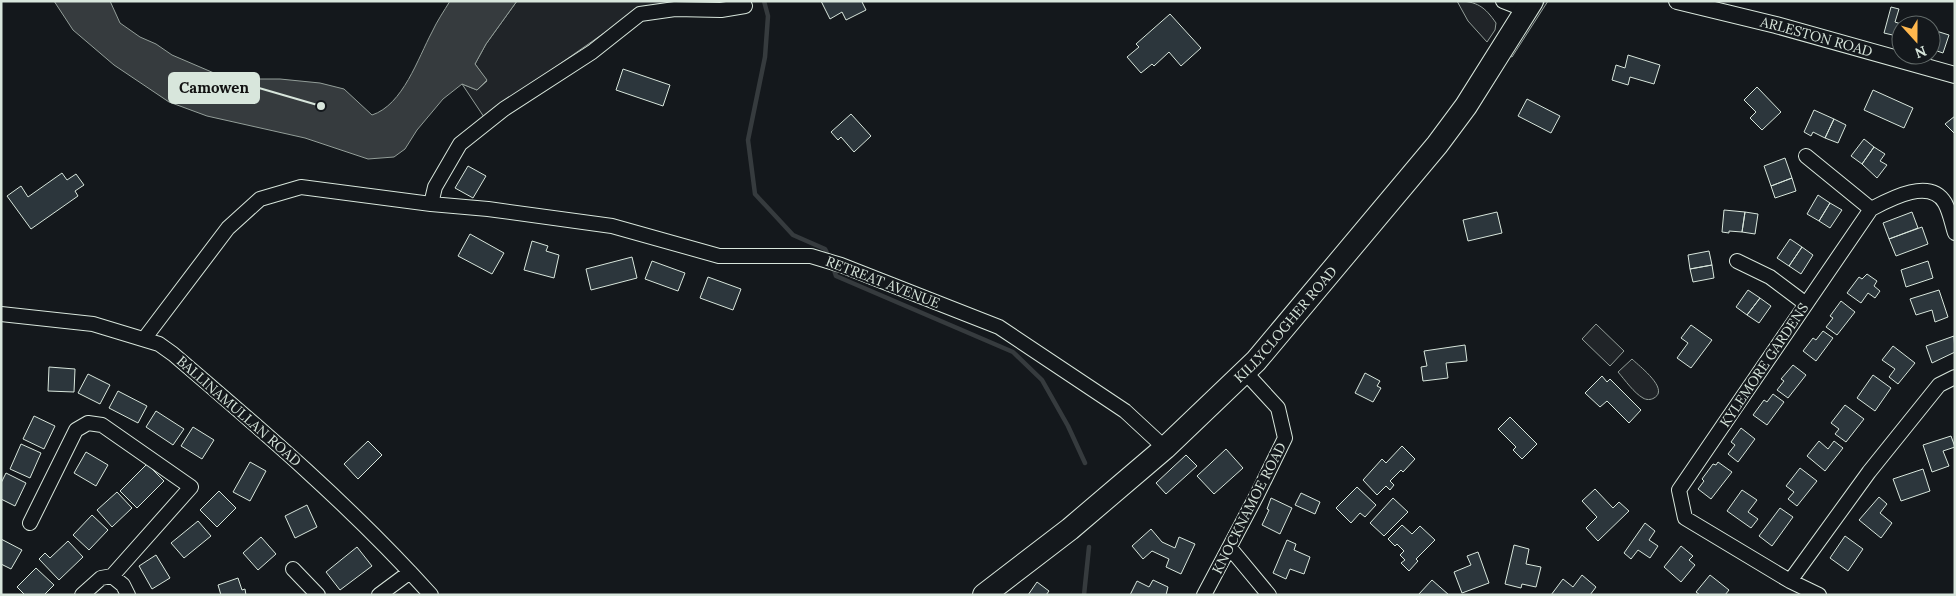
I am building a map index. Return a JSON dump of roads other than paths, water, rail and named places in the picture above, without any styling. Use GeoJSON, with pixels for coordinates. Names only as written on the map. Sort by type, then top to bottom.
{"type":"FeatureCollection","features":[{"type":"Feature","properties":{"kind":"highway","name":"KILLYCLOGHER ROAD"},"geometry":{"type":"LineString","coordinates":[[984,595],[1070,529],[1165,448],[1256,361],[1437,145],[1466,106],[1529,6]]}},
{"type":"Feature","properties":{"kind":"street"},"geometry":{"type":"LineString","coordinates":[[1503,1],[1529,6]]}},
{"type":"Feature","properties":{"kind":"street","name":"ARLESTON ROAD"},"geometry":{"type":"LineString","coordinates":[[1677,1],[1776,25],[1955,74]]}},
{"type":"Feature","properties":{"kind":"street"},"geometry":{"type":"LineString","coordinates":[[431,204],[435,187],[460,144],[504,109],[592,52],[640,14],[675,9],[720,10],[745,6]]}},
{"type":"Feature","properties":{"kind":"street"},"geometry":{"type":"LineString","coordinates":[[1806,156],[1871,208],[1899,195],[1919,191],[1934,193],[1945,202],[1955,233]]}},
{"type":"Feature","properties":{"kind":"street","name":"RETREAT AVENUE"},"geometry":{"type":"LineString","coordinates":[[144,339],[228,228],[260,199],[301,187],[612,226],[719,256],[811,256],[841,265],[1000,327],[1125,411],[1165,448]]}},
{"type":"Feature","properties":{"kind":"street","name":"KYLEMORE GARDENS"},"geometry":{"type":"LineString","coordinates":[[1819,595],[1790,581],[1685,518],[1679,490],[1871,208]]}},
{"type":"Feature","properties":{"kind":"street"},"geometry":{"type":"LineString","coordinates":[[1737,261],[1770,277],[1806,304]]}},
{"type":"Feature","properties":{"kind":"street","name":"BALLINAMULLAN ROAD"},"geometry":{"type":"LineString","coordinates":[[1,314],[93,324],[159,344],[257,426],[332,494],[431,595]]}},
{"type":"Feature","properties":{"kind":"street","name":"KNOCKNAMOE ROAD"},"geometry":{"type":"LineString","coordinates":[[1204,595],[1230,548],[1285,438],[1278,408],[1244,372]]}},
{"type":"Feature","properties":{"kind":"street"},"geometry":{"type":"LineString","coordinates":[[1790,581],[1869,472],[1939,384],[1955,377]]}},
{"type":"Feature","properties":{"kind":"street"},"geometry":{"type":"LineString","coordinates":[[30,523],[76,430],[88,423],[102,425],[191,487],[124,560],[112,576],[101,578],[82,595]]}},
{"type":"Feature","properties":{"kind":"street"},"geometry":{"type":"LineString","coordinates":[[1230,548],[1269,595]]}},
{"type":"Feature","properties":{"kind":"street"},"geometry":{"type":"LineString","coordinates":[[294,569],[318,595]]}},
{"type":"Feature","properties":{"kind":"street"},"geometry":{"type":"LineString","coordinates":[[379,595],[410,572]]}},
{"type":"Feature","properties":{"kind":"street"},"geometry":{"type":"LineString","coordinates":[[112,576],[123,585],[128,595]]}},
{"type":"Feature","properties":{"kind":"waterway"},"geometry":{"type":"LineString","coordinates":[[764,1],[768,16],[765,57],[748,140],[755,194],[793,235],[825,249],[829,257]]}},
{"type":"Feature","properties":{"kind":"waterway"},"geometry":{"type":"LineString","coordinates":[[832,264],[836,276],[1013,352],[1042,380],[1068,426],[1085,463]]}},
{"type":"Feature","properties":{"kind":"waterway"},"geometry":{"type":"LineString","coordinates":[[1084,595],[1089,547]]}},
{"type":"Feature","properties":{"kind":"place","name":"Camowen"},"geometry":{"type":"Point","coordinates":[321,106]}}]}
